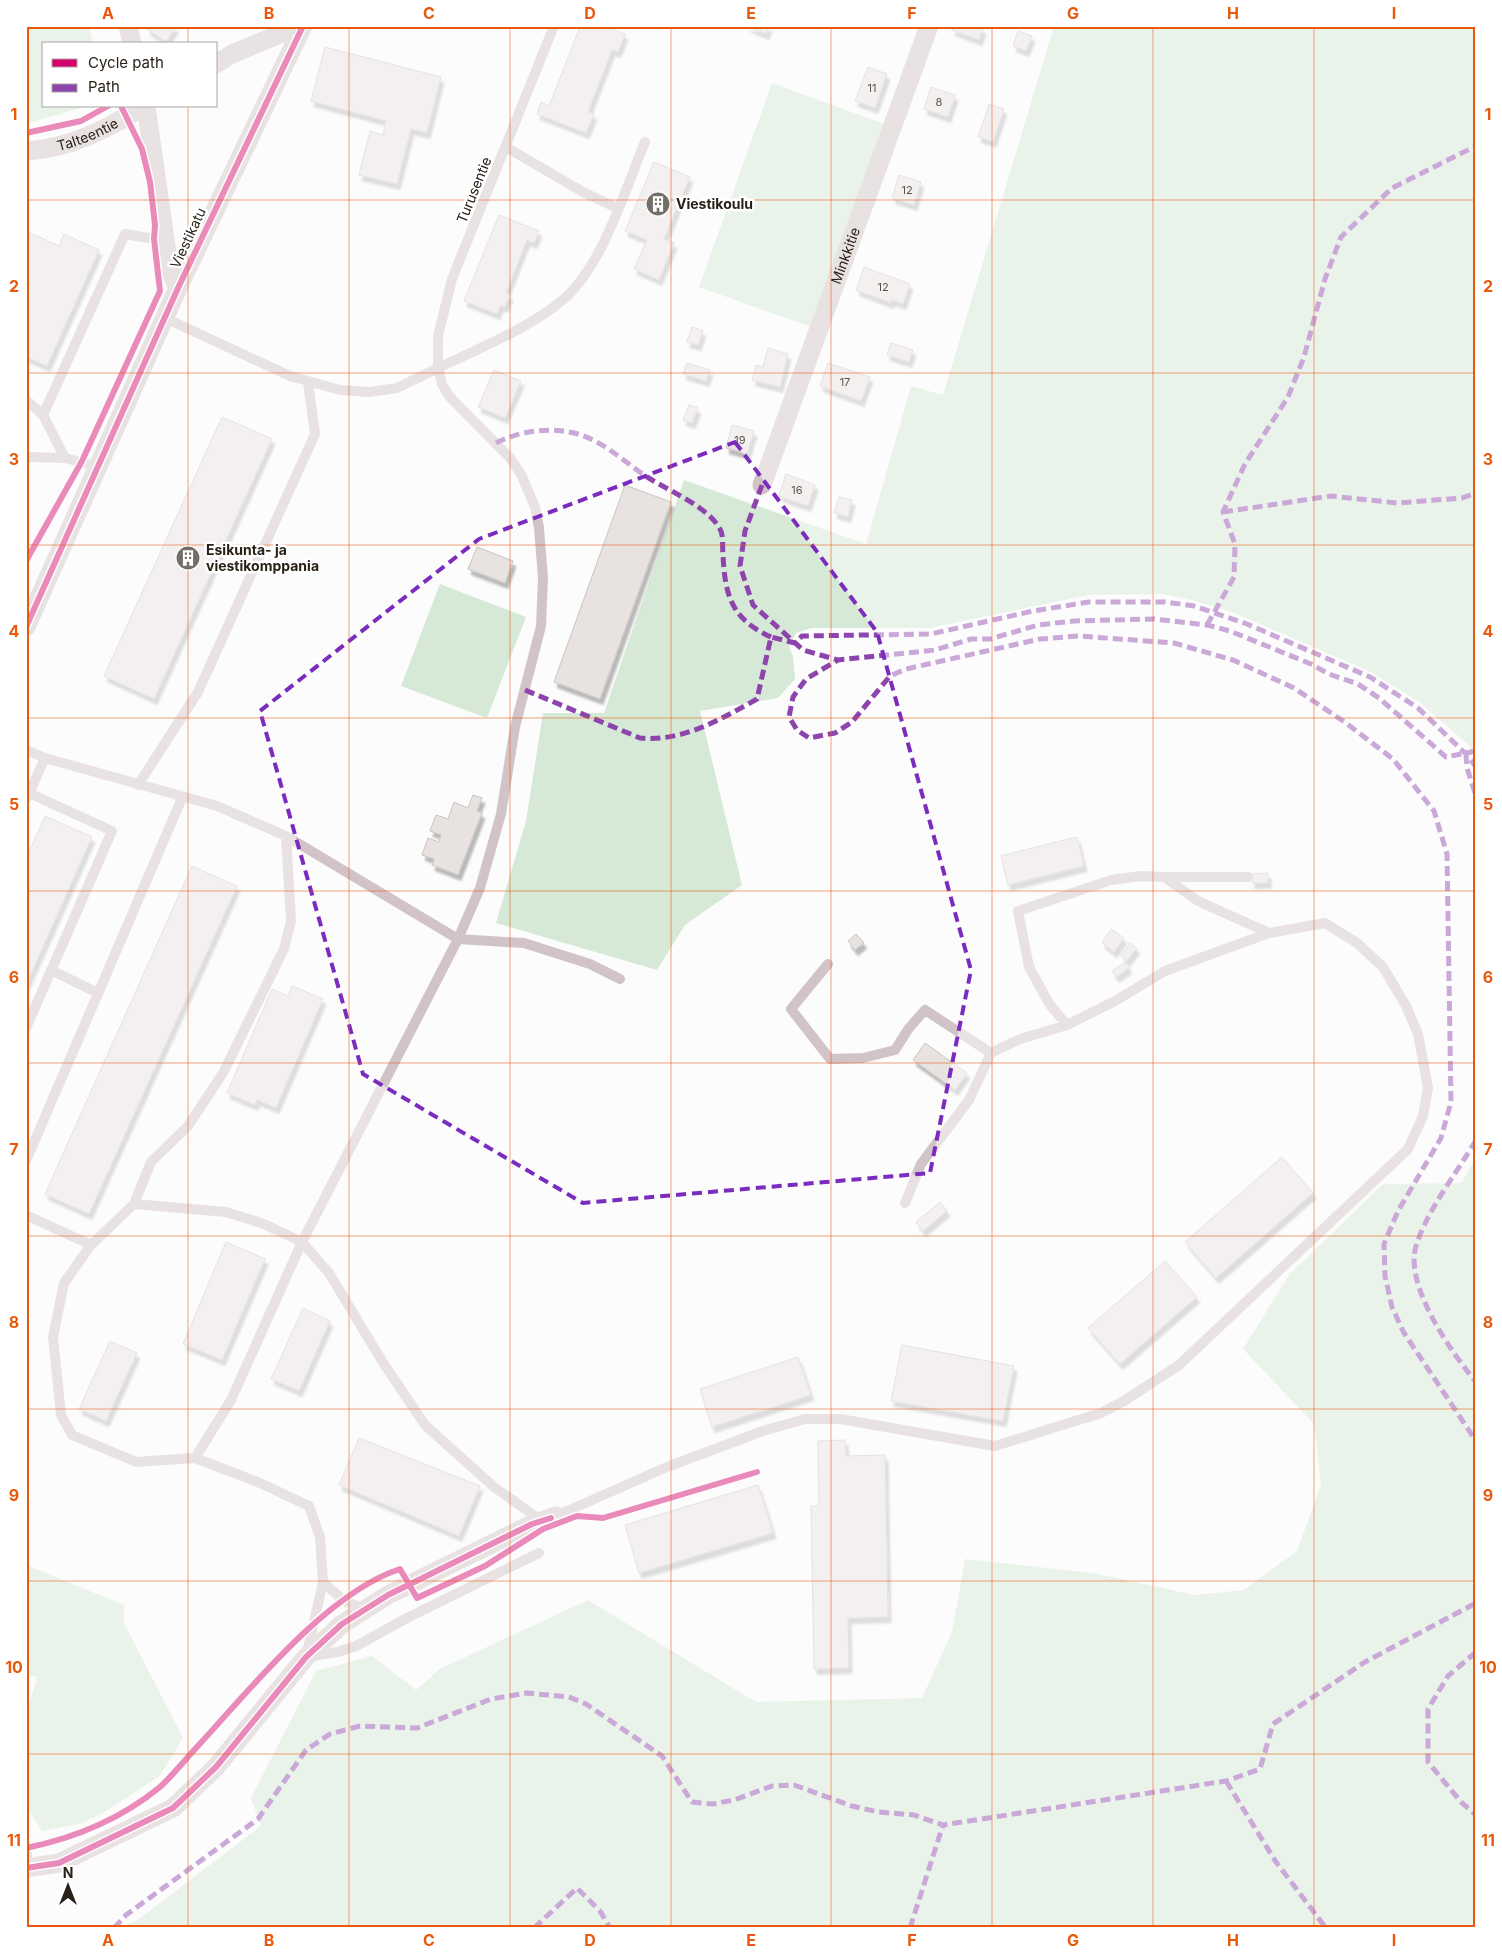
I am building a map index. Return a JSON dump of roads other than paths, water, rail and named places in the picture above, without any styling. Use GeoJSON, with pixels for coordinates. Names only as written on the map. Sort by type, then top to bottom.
{"type":"FeatureCollection","features":[{"type":"Feature","properties":{"kind":"street"},"geometry":{"type":"LineString","coordinates":[[128,26],[132,42]]}},
{"type":"Feature","properties":{"kind":"street"},"geometry":{"type":"LineString","coordinates":[[218,63],[232,54],[298,26]]}},
{"type":"Feature","properties":{"kind":"street","name":"Viestikatu"},"geometry":{"type":"LineString","coordinates":[[26,627],[178,288],[303,26]]}},
{"type":"Feature","properties":{"kind":"street","name":"Minkkitie"},"geometry":{"type":"LineString","coordinates":[[762,485],[930,26]]}},
{"type":"Feature","properties":{"kind":"street","name":"Talteentie"},"geometry":{"type":"LineString","coordinates":[[26,151],[48,149],[82,139],[111,126],[142,108]]}},
{"type":"Feature","properties":{"kind":"street"},"geometry":{"type":"LineString","coordinates":[[145,108],[166,239],[168,267],[178,288]]}},
{"type":"Feature","properties":{"kind":"street"},"geometry":{"type":"LineString","coordinates":[[27,1868],[59,1863],[173,1808],[216,1767],[306,1657],[342,1624],[388,1595],[549,1519]]}},
{"type":"Feature","properties":{"kind":"lane","name":"Turusentie"},"geometry":{"type":"LineString","coordinates":[[195,1458],[235,1392],[302,1242],[458,939],[480,888],[500,814],[515,727],[541,626],[543,578],[538,528],[529,489],[510,458],[449,396],[442,384],[438,368],[438,336],[448,292],[554,26]]}},
{"type":"Feature","properties":{"kind":"lane"},"geometry":{"type":"LineString","coordinates":[[165,318],[290,376],[308,382],[353,392],[383,390],[412,382],[515,331],[565,298],[597,257],[645,142]]}},
{"type":"Feature","properties":{"kind":"lane"},"geometry":{"type":"LineString","coordinates":[[506,148],[583,192],[617,208]]}},
{"type":"Feature","properties":{"kind":"lane"},"geometry":{"type":"LineString","coordinates":[[43,415],[125,234],[166,239]]}},
{"type":"Feature","properties":{"kind":"lane"},"geometry":{"type":"LineString","coordinates":[[138,785],[198,692],[315,434],[308,382]]}},
{"type":"Feature","properties":{"kind":"lane"},"geometry":{"type":"LineString","coordinates":[[26,400],[43,415],[65,458]]}},
{"type":"Feature","properties":{"kind":"lane"},"geometry":{"type":"LineString","coordinates":[[26,457],[65,458],[99,467]]}},
{"type":"Feature","properties":{"kind":"lane"},"geometry":{"type":"LineString","coordinates":[[26,750],[45,758],[182,798],[217,806],[286,836],[458,939],[524,943],[590,964],[620,979]]}},
{"type":"Feature","properties":{"kind":"lane"},"geometry":{"type":"LineString","coordinates":[[26,1028],[112,831],[28,796],[45,758]]}},
{"type":"Feature","properties":{"kind":"lane"},"geometry":{"type":"LineString","coordinates":[[26,1160],[182,798]]}},
{"type":"Feature","properties":{"kind":"lane"},"geometry":{"type":"LineString","coordinates":[[286,836],[291,921],[284,949],[223,1074],[188,1126],[151,1162],[134,1204],[91,1245],[64,1283],[53,1337],[61,1415],[72,1435],[136,1462],[195,1458],[260,1482],[309,1506],[320,1537],[323,1582],[306,1657],[338,1652],[356,1646],[407,1618],[539,1553]]}},
{"type":"Feature","properties":{"kind":"lane"},"geometry":{"type":"LineString","coordinates":[[1067,1025],[1050,1005],[1029,967],[1018,910],[1111,880],[1141,876],[1248,877]]}},
{"type":"Feature","properties":{"kind":"lane"},"geometry":{"type":"LineString","coordinates":[[1164,877],[1198,901],[1269,933]]}},
{"type":"Feature","properties":{"kind":"lane"},"geometry":{"type":"LineString","coordinates":[[134,1204],[226,1212],[264,1224],[302,1242],[329,1273],[382,1361],[425,1426],[494,1487],[549,1519],[667,1467],[763,1431],[805,1419],[840,1419],[995,1446],[1101,1412],[1124,1401],[1179,1365],[1408,1150],[1423,1116],[1428,1088],[1418,1034],[1406,1006],[1383,967],[1357,943],[1325,923],[1269,933],[1165,971],[1115,1001],[1067,1025],[1020,1039],[990,1052],[969,1100],[921,1164],[905,1203]]}},
{"type":"Feature","properties":{"kind":"lane"},"geometry":{"type":"LineString","coordinates":[[828,964],[791,1009],[830,1059],[862,1058],[895,1050],[909,1028],[925,1010],[990,1052]]}},
{"type":"Feature","properties":{"kind":"lane"},"geometry":{"type":"LineString","coordinates":[[52,970],[98,993]]}},
{"type":"Feature","properties":{"kind":"lane"},"geometry":{"type":"LineString","coordinates":[[26,1215],[91,1245]]}},
{"type":"Feature","properties":{"kind":"lane"},"geometry":{"type":"LineString","coordinates":[[323,1582],[344,1601],[365,1609]]}},
{"type":"Feature","properties":{"kind":"lane"},"geometry":{"type":"LineString","coordinates":[[26,1846],[27,1868]]}},
{"type":"Feature","properties":{"kind":"place","name":"Viestikoulu"},"geometry":{"type":"Point","coordinates":[658,204]}},
{"type":"Feature","properties":{"kind":"place","name":"Esikunta- ja viestikomppania"},"geometry":{"type":"Point","coordinates":[188,558]}}]}
